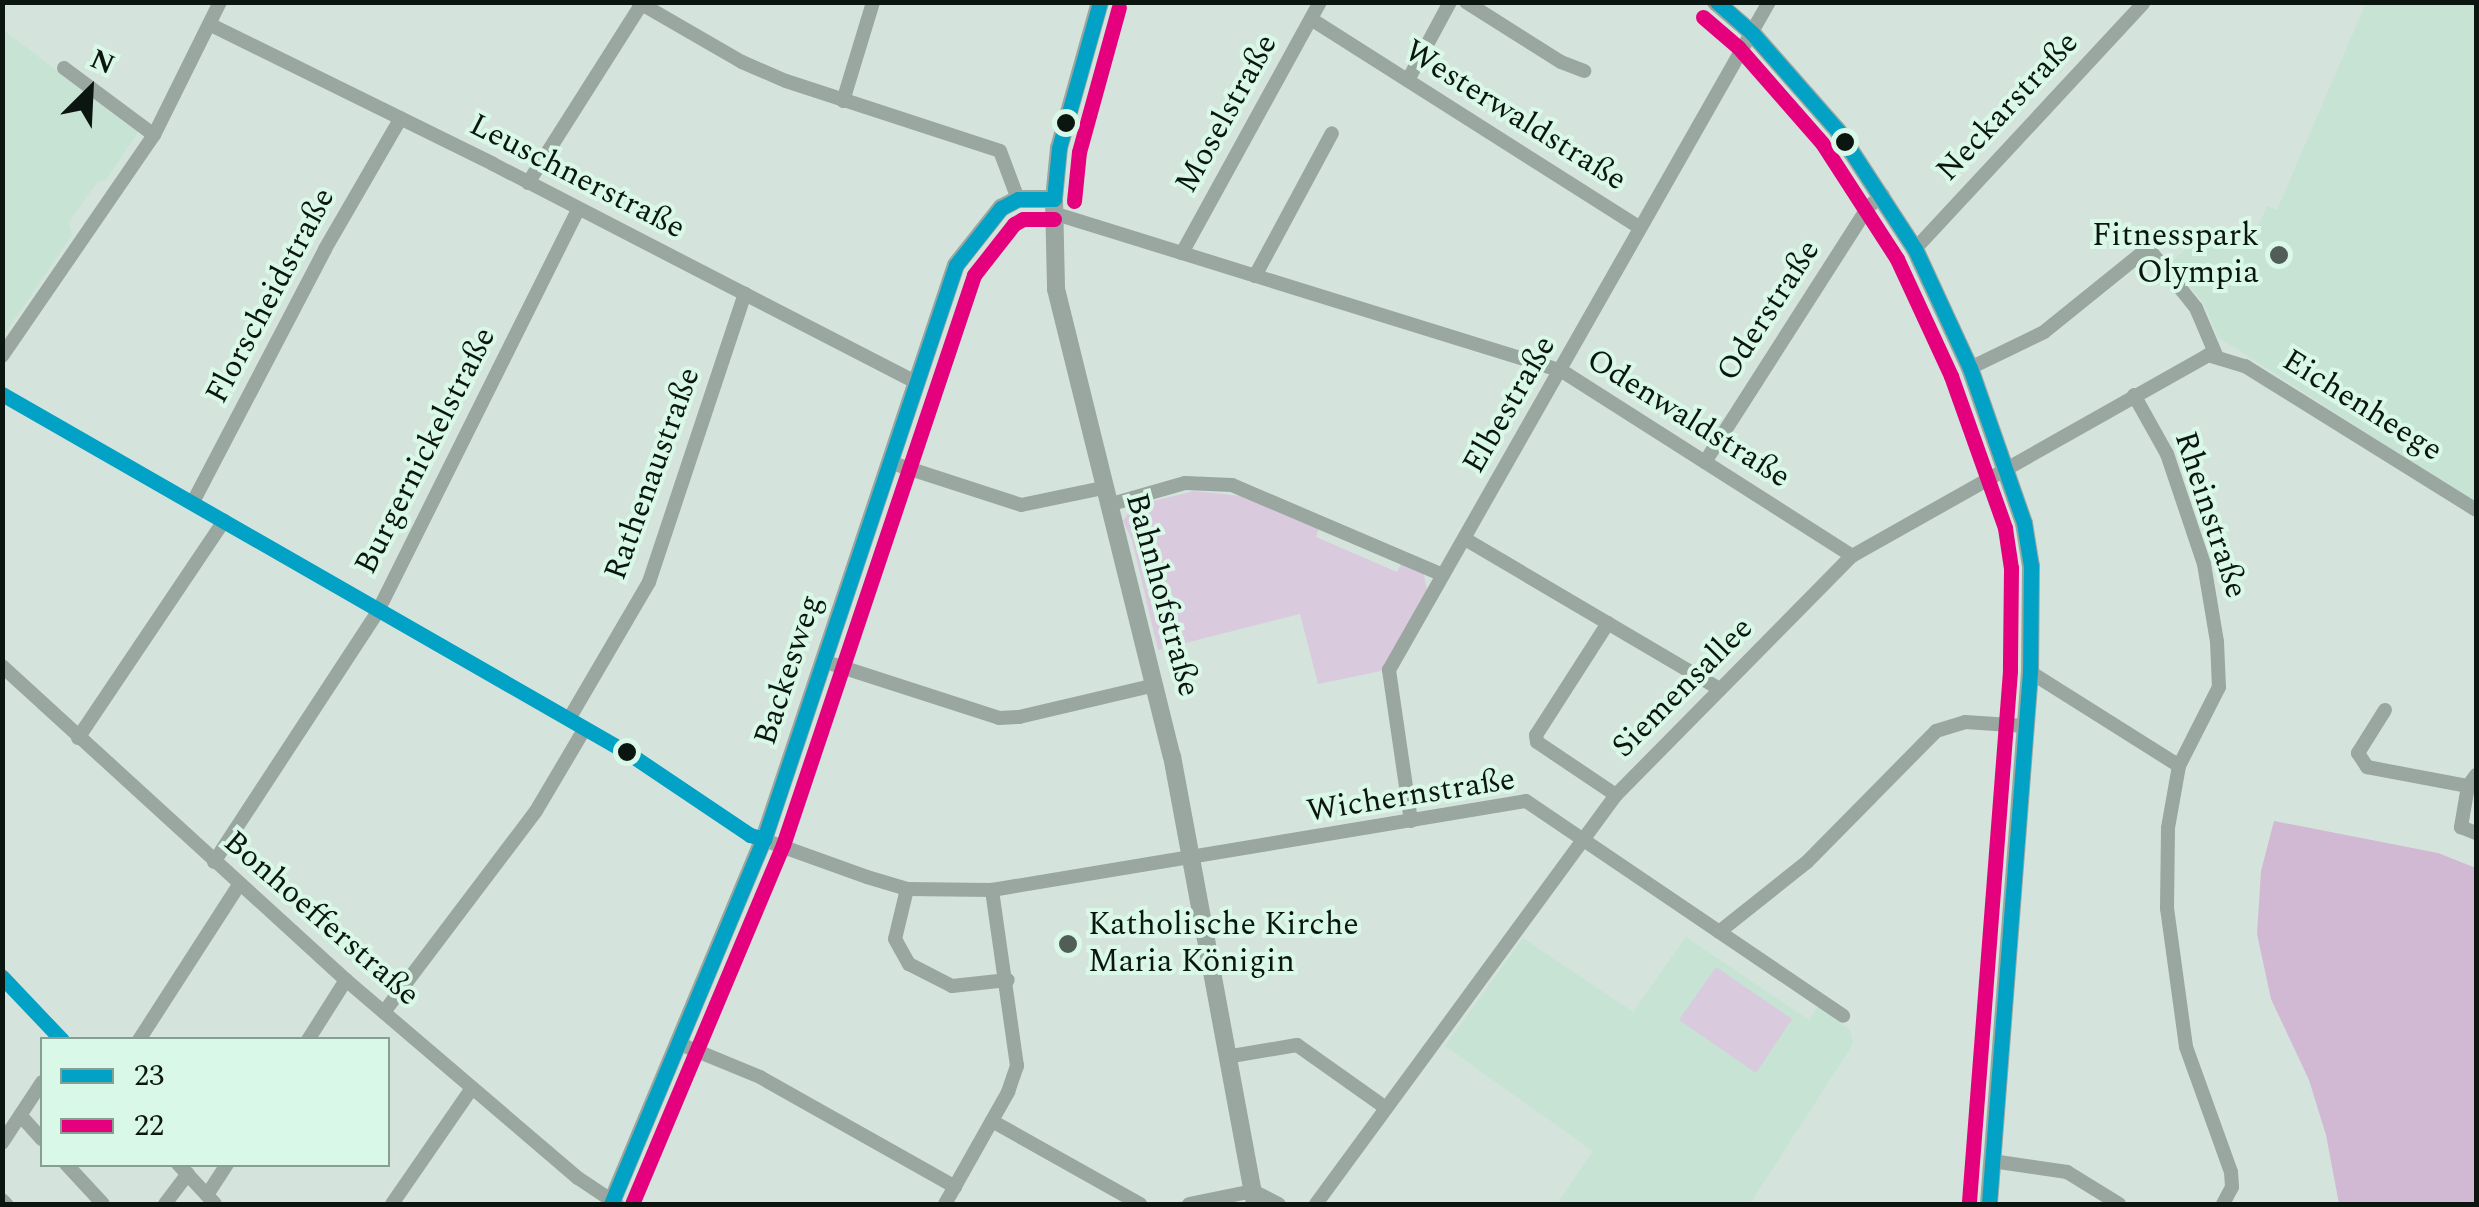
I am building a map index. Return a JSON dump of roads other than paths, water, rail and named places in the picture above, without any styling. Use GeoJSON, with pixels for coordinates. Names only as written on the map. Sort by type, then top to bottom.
{"type":"FeatureCollection","features":[{"type":"Feature","properties":{"kind":"street"},"geometry":{"type":"LineString","coordinates":[[2,356],[154,134],[220,2]]}},
{"type":"Feature","properties":{"kind":"street"},"geometry":{"type":"LineString","coordinates":[[843,101],[873,2]]}},
{"type":"Feature","properties":{"kind":"street","name":"Bahnhofstraße"},"geometry":{"type":"LineString","coordinates":[[1100,2],[1058,148],[1054,206],[1056,289],[1155,684],[1192,858],[1254,1198]]}},
{"type":"Feature","properties":{"kind":"street","name":"Moselstraße"},"geometry":{"type":"LineString","coordinates":[[1182,253],[1320,2]]}},
{"type":"Feature","properties":{"kind":"street"},"geometry":{"type":"LineString","coordinates":[[1408,80],[1450,2]]}},
{"type":"Feature","properties":{"kind":"street"},"geometry":{"type":"LineString","coordinates":[[1466,2],[1561,62],[1584,71]]}},
{"type":"Feature","properties":{"kind":"street"},"geometry":{"type":"LineString","coordinates":[[1716,2],[1752,32],[1838,131],[1915,248],[1970,368],[2007,466],[2031,566],[2030,672],[1988,1204]]}},
{"type":"Feature","properties":{"kind":"street","name":"Elbestraße"},"geometry":{"type":"LineString","coordinates":[[1411,820],[1388,678],[1769,2]]}},
{"type":"Feature","properties":{"kind":"street"},"geometry":{"type":"LineString","coordinates":[[528,183],[641,4],[742,62],[843,101],[1000,151],[1018,199],[1054,206]]}},
{"type":"Feature","properties":{"kind":"street","name":"Neckarstraße"},"geometry":{"type":"LineString","coordinates":[[1915,248],[2142,4]]}},
{"type":"Feature","properties":{"kind":"street","name":"Westerwaldstraße"},"geometry":{"type":"LineString","coordinates":[[1311,19],[1639,227]]}},
{"type":"Feature","properties":{"kind":"street","name":"Leuschnerstraße"},"geometry":{"type":"LineString","coordinates":[[211,26],[401,118],[916,382]]}},
{"type":"Feature","properties":{"kind":"street"},"geometry":{"type":"LineString","coordinates":[[64,68],[154,134]]}},
{"type":"Feature","properties":{"kind":"street","name":"Florscheidstraße"},"geometry":{"type":"LineString","coordinates":[[193,502],[325,249],[401,118]]}},
{"type":"Feature","properties":{"kind":"street"},"geometry":{"type":"LineString","coordinates":[[1256,276],[1332,133]]}},
{"type":"Feature","properties":{"kind":"street","name":"Oderstraße"},"geometry":{"type":"LineString","coordinates":[[1705,462],[1868,207],[1883,195]]}},
{"type":"Feature","properties":{"kind":"street","name":"Backesweg"},"geometry":{"type":"LineString","coordinates":[[614,1204],[764,839],[959,259],[992,216],[1018,199]]}},
{"type":"Feature","properties":{"kind":"street","name":"Odenwaldstraße"},"geometry":{"type":"LineString","coordinates":[[1054,206],[1182,253],[1562,371],[1852,556]]}},
{"type":"Feature","properties":{"kind":"street","name":"Burgernickelstraße"},"geometry":{"type":"LineString","coordinates":[[214,862],[378,611],[578,209]]}},
{"type":"Feature","properties":{"kind":"street"},"geometry":{"type":"LineString","coordinates":[[1970,368],[2044,332],[2148,248],[2196,308],[2216,355]]}},
{"type":"Feature","properties":{"kind":"street","name":"Rathenaustraße"},"geometry":{"type":"LineString","coordinates":[[569,719],[649,582],[745,294]]}},
{"type":"Feature","properties":{"kind":"street","name":"Siemensallee"},"geometry":{"type":"LineString","coordinates":[[1316,1204],[1616,795],[1852,556],[2197,358],[2216,355]]}},
{"type":"Feature","properties":{"kind":"street","name":"Eichenheege"},"geometry":{"type":"LineString","coordinates":[[2216,355],[2246,366],[2476,510]]}},
{"type":"Feature","properties":{"kind":"street","name":"Wichernstraße"},"geometry":{"type":"LineString","coordinates":[[2,394],[660,772],[750,834],[908,889],[992,890],[1518,800],[1536,806],[1843,1016]]}},
{"type":"Feature","properties":{"kind":"street","name":"Rheinstraße"},"geometry":{"type":"LineString","coordinates":[[2134,395],[2167,454],[2204,564],[2215,623],[2219,686],[2179,766],[2168,828],[2169,944],[2186,1047],[2231,1172],[2232,1187],[2224,1204]]}},
{"type":"Feature","properties":{"kind":"street"},"geometry":{"type":"LineString","coordinates":[[890,462],[1014,504],[1186,484],[1232,486],[1443,575]]}},
{"type":"Feature","properties":{"kind":"street"},"geometry":{"type":"LineString","coordinates":[[74,734],[224,520]]}},
{"type":"Feature","properties":{"kind":"street"},"geometry":{"type":"LineString","coordinates":[[1465,539],[1720,689]]}},
{"type":"Feature","properties":{"kind":"street"},"geometry":{"type":"LineString","coordinates":[[1608,623],[1536,735],[1538,742],[1616,795]]}},
{"type":"Feature","properties":{"kind":"street"},"geometry":{"type":"LineString","coordinates":[[823,661],[999,718],[1155,684]]}},
{"type":"Feature","properties":{"kind":"street","name":"Bonhoefferstraße"},"geometry":{"type":"LineString","coordinates":[[2,666],[239,886],[472,1088],[614,1204]]}},
{"type":"Feature","properties":{"kind":"street"},"geometry":{"type":"LineString","coordinates":[[2030,672],[2179,766]]}},
{"type":"Feature","properties":{"kind":"street"},"geometry":{"type":"LineString","coordinates":[[2385,710],[2358,754],[2367,767],[2472,780],[2462,827],[2476,833]]}},
{"type":"Feature","properties":{"kind":"street"},"geometry":{"type":"LineString","coordinates":[[1719,932],[1807,862],[1936,730],[1965,722],[2026,726]]}},
{"type":"Feature","properties":{"kind":"street"},"geometry":{"type":"LineString","coordinates":[[384,1012],[536,811],[584,728]]}},
{"type":"Feature","properties":{"kind":"street"},"geometry":{"type":"LineString","coordinates":[[141,1037],[239,886]]}},
{"type":"Feature","properties":{"kind":"street"},"geometry":{"type":"LineString","coordinates":[[908,889],[895,939],[909,964],[920,973],[952,986],[1008,980]]}},
{"type":"Feature","properties":{"kind":"street"},"geometry":{"type":"LineString","coordinates":[[945,1204],[992,1121],[1017,1066],[1008,980],[992,890]]}},
{"type":"Feature","properties":{"kind":"street"},"geometry":{"type":"LineString","coordinates":[[2,976],[59,1037]]}},
{"type":"Feature","properties":{"kind":"street"},"geometry":{"type":"LineString","coordinates":[[310,1037],[346,980]]}},
{"type":"Feature","properties":{"kind":"street"},"geometry":{"type":"LineString","coordinates":[[680,1044],[760,1077],[954,1187]]}},
{"type":"Feature","properties":{"kind":"street"},"geometry":{"type":"LineString","coordinates":[[1226,1057],[1297,1045],[1386,1108]]}},
{"type":"Feature","properties":{"kind":"street"},"geometry":{"type":"LineString","coordinates":[[2,1143],[40,1085]]}},
{"type":"Feature","properties":{"kind":"street"},"geometry":{"type":"LineString","coordinates":[[392,1204],[472,1088]]}},
{"type":"Feature","properties":{"kind":"street"},"geometry":{"type":"LineString","coordinates":[[21,1116],[40,1137]]}},
{"type":"Feature","properties":{"kind":"street"},"geometry":{"type":"LineString","coordinates":[[992,1121],[1140,1204]]}},
{"type":"Feature","properties":{"kind":"street"},"geometry":{"type":"LineString","coordinates":[[1992,1161],[2067,1172],[2119,1204]]}},
{"type":"Feature","properties":{"kind":"street"},"geometry":{"type":"LineString","coordinates":[[69,1167],[103,1204]]}},
{"type":"Feature","properties":{"kind":"street"},"geometry":{"type":"LineString","coordinates":[[165,1204],[183,1170],[211,1200],[226,1167]]}},
{"type":"Feature","properties":{"kind":"street"},"geometry":{"type":"LineString","coordinates":[[1189,1204],[1254,1198],[1279,1204]]}},
{"type":"Feature","properties":{"kind":"place","name":"Fitnesspark Olympia"},"geometry":{"type":"Point","coordinates":[2279,255]}},
{"type":"Feature","properties":{"kind":"place","name":"Katholische Kirche Maria Königin"},"geometry":{"type":"Point","coordinates":[1068,944]}}]}
